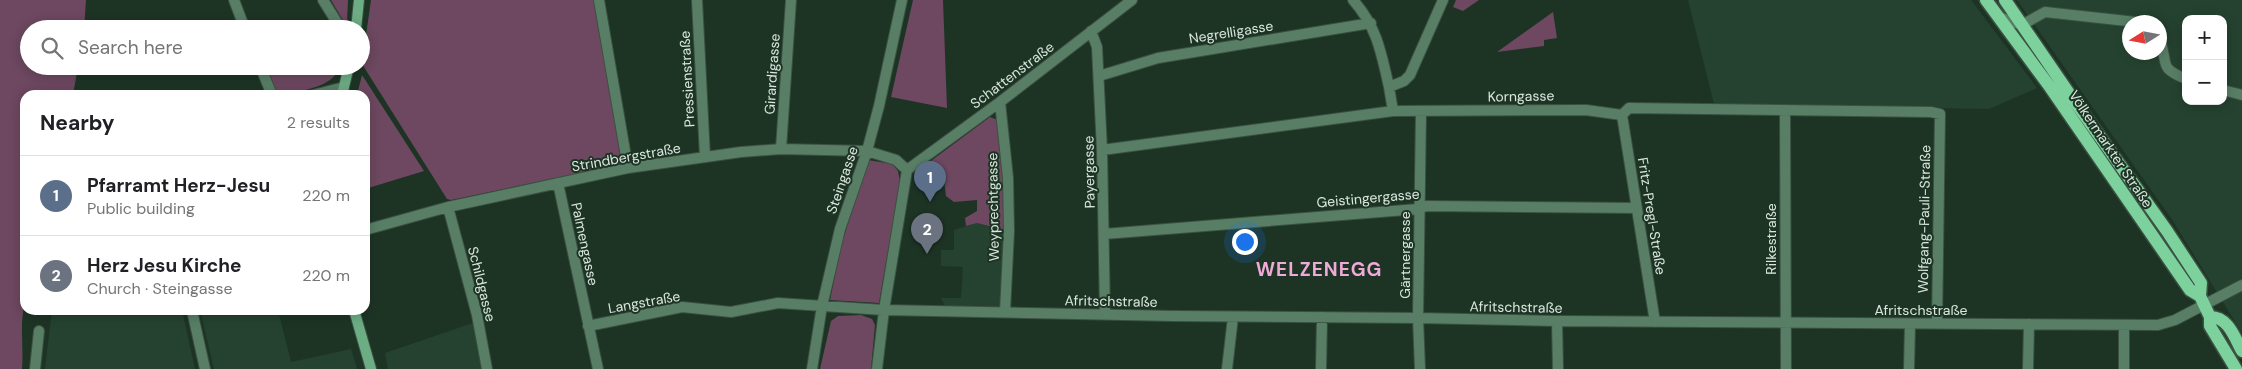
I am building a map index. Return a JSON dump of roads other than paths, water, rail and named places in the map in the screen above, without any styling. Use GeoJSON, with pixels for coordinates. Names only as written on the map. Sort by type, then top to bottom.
{"type":"FeatureCollection","features":[{"type":"Feature","properties":{"kind":"main road"},"geometry":{"type":"LineString","coordinates":[[357,20],[359,0]]}},
{"type":"Feature","properties":{"kind":"main road","name":"Völkermarkter Straße"},"geometry":{"type":"LineString","coordinates":[[1986,0],[2050,87],[2190,290],[2205,306],[2223,320],[2242,351]]}},
{"type":"Feature","properties":{"kind":"main road","name":"Völkermarkter Straße"},"geometry":{"type":"LineString","coordinates":[[2005,0],[2168,230],[2201,283],[2210,326],[2236,369]]}},
{"type":"Feature","properties":{"kind":"main road"},"geometry":{"type":"LineString","coordinates":[[343,90],[347,75]]}},
{"type":"Feature","properties":{"kind":"main road"},"geometry":{"type":"LineString","coordinates":[[355,315],[370,369]]}},
{"type":"Feature","properties":{"kind":"street"},"geometry":{"type":"LineString","coordinates":[[234,0],[242,20]]}},
{"type":"Feature","properties":{"kind":"street"},"geometry":{"type":"LineString","coordinates":[[322,0],[335,20]]}},
{"type":"Feature","properties":{"kind":"street"},"geometry":{"type":"LineString","coordinates":[[599,0],[628,168]]}},
{"type":"Feature","properties":{"kind":"street","name":"Pressienstraße"},"geometry":{"type":"LineString","coordinates":[[697,0],[705,158]]}},
{"type":"Feature","properties":{"kind":"street","name":"Girardigasse"},"geometry":{"type":"LineString","coordinates":[[781,149],[791,0]]}},
{"type":"Feature","properties":{"kind":"street","name":"Steingasse"},"geometry":{"type":"LineString","coordinates":[[812,369],[822,306],[840,229],[867,151],[889,64],[902,0]]}},
{"type":"Feature","properties":{"kind":"street","name":"Schattenstraße"},"geometry":{"type":"LineString","coordinates":[[907,170],[1000,102],[1132,0]]}},
{"type":"Feature","properties":{"kind":"street"},"geometry":{"type":"LineString","coordinates":[[1353,0],[1371,22],[1381,52],[1393,111]]}},
{"type":"Feature","properties":{"kind":"street"},"geometry":{"type":"LineString","coordinates":[[1389,87],[1404,81],[1410,75],[1443,0]]}},
{"type":"Feature","properties":{"kind":"street"},"geometry":{"type":"LineString","coordinates":[[1999,17],[2022,25],[2045,12],[2122,20]]}},
{"type":"Feature","properties":{"kind":"street","name":"Negrelligasse"},"geometry":{"type":"LineString","coordinates":[[1098,76],[1158,58],[1371,22]]}},
{"type":"Feature","properties":{"kind":"street","name":"Payergasse"},"geometry":{"type":"LineString","coordinates":[[1091,31],[1097,47],[1102,150],[1105,314]]}},
{"type":"Feature","properties":{"kind":"street"},"geometry":{"type":"LineString","coordinates":[[2164,60],[2166,68],[2170,73],[2182,78]]}},
{"type":"Feature","properties":{"kind":"street"},"geometry":{"type":"LineString","coordinates":[[264,75],[270,90]]}},
{"type":"Feature","properties":{"kind":"street"},"geometry":{"type":"LineString","coordinates":[[2227,91],[2242,95]]}},
{"type":"Feature","properties":{"kind":"street","name":"Weyprechtgasse"},"geometry":{"type":"LineString","coordinates":[[1000,102],[1008,178],[1009,231],[1005,312]]}},
{"type":"Feature","properties":{"kind":"street","name":"Korngasse"},"geometry":{"type":"LineString","coordinates":[[1102,150],[1393,111],[1586,110],[1622,114],[1629,108],[1863,110],[1931,112],[1940,114]]}},
{"type":"Feature","properties":{"kind":"street","name":"Rilkestraße"},"geometry":{"type":"LineString","coordinates":[[1785,110],[1786,369]]}},
{"type":"Feature","properties":{"kind":"street","name":"Gärtnergasse"},"geometry":{"type":"LineString","coordinates":[[1420,369],[1418,208],[1421,111]]}},
{"type":"Feature","properties":{"kind":"street","name":"Fritz-Pregl-Straße"},"geometry":{"type":"LineString","coordinates":[[1622,114],[1655,322]]}},
{"type":"Feature","properties":{"kind":"street","name":"Wolfgang-Pauli-Straße"},"geometry":{"type":"LineString","coordinates":[[1937,324],[1940,114]]}},
{"type":"Feature","properties":{"kind":"street","name":"Strindbergstraße"},"geometry":{"type":"LineString","coordinates":[[370,229],[448,207],[628,168],[781,149],[867,151],[896,160],[907,170]]}},
{"type":"Feature","properties":{"kind":"street"},"geometry":{"type":"LineString","coordinates":[[878,369],[884,310],[907,170]]}},
{"type":"Feature","properties":{"kind":"street","name":"Palmengasse"},"geometry":{"type":"LineString","coordinates":[[558,183],[598,369]]}},
{"type":"Feature","properties":{"kind":"street","name":"Geistingergasse"},"geometry":{"type":"LineString","coordinates":[[1104,234],[1426,206],[1636,208]]}},
{"type":"Feature","properties":{"kind":"street","name":"Schildgasse"},"geometry":{"type":"LineString","coordinates":[[448,207],[477,315],[488,369]]}},
{"type":"Feature","properties":{"kind":"street","name":"Afritschstraße"},"geometry":{"type":"LineString","coordinates":[[822,306],[884,310],[1233,317],[2124,326],[2158,325],[2176,320],[2242,285]]}},
{"type":"Feature","properties":{"kind":"street","name":"Langstraße"},"geometry":{"type":"LineString","coordinates":[[588,326],[682,307],[731,312],[778,303],[822,306]]}},
{"type":"Feature","properties":{"kind":"street"},"geometry":{"type":"LineString","coordinates":[[193,315],[205,369]]}},
{"type":"Feature","properties":{"kind":"street"},"geometry":{"type":"LineString","coordinates":[[1227,369],[1233,317]]}},
{"type":"Feature","properties":{"kind":"street"},"geometry":{"type":"LineString","coordinates":[[1321,369],[1322,317]]}},
{"type":"Feature","properties":{"kind":"street"},"geometry":{"type":"LineString","coordinates":[[1557,321],[1558,369]]}},
{"type":"Feature","properties":{"kind":"street"},"geometry":{"type":"LineString","coordinates":[[1909,369],[1910,324]]}},
{"type":"Feature","properties":{"kind":"street"},"geometry":{"type":"LineString","coordinates":[[2028,369],[2029,324]]}},
{"type":"Feature","properties":{"kind":"street"},"geometry":{"type":"LineString","coordinates":[[2124,326],[2124,369]]}},
{"type":"Feature","properties":{"kind":"street"},"geometry":{"type":"LineString","coordinates":[[35,369],[39,331]]}},
{"type":"Feature","properties":{"kind":"place","name":"Pfarramt Herz-Jesu"},"geometry":{"type":"Point","coordinates":[930,202]}},
{"type":"Feature","properties":{"kind":"place","name":"Herz Jesu Kirche"},"geometry":{"type":"Point","coordinates":[927,254]}},
{"type":"Feature","properties":{"kind":"district","name":"WELZENEGG"},"geometry":{"type":"Point","coordinates":[1319,269]}}]}
